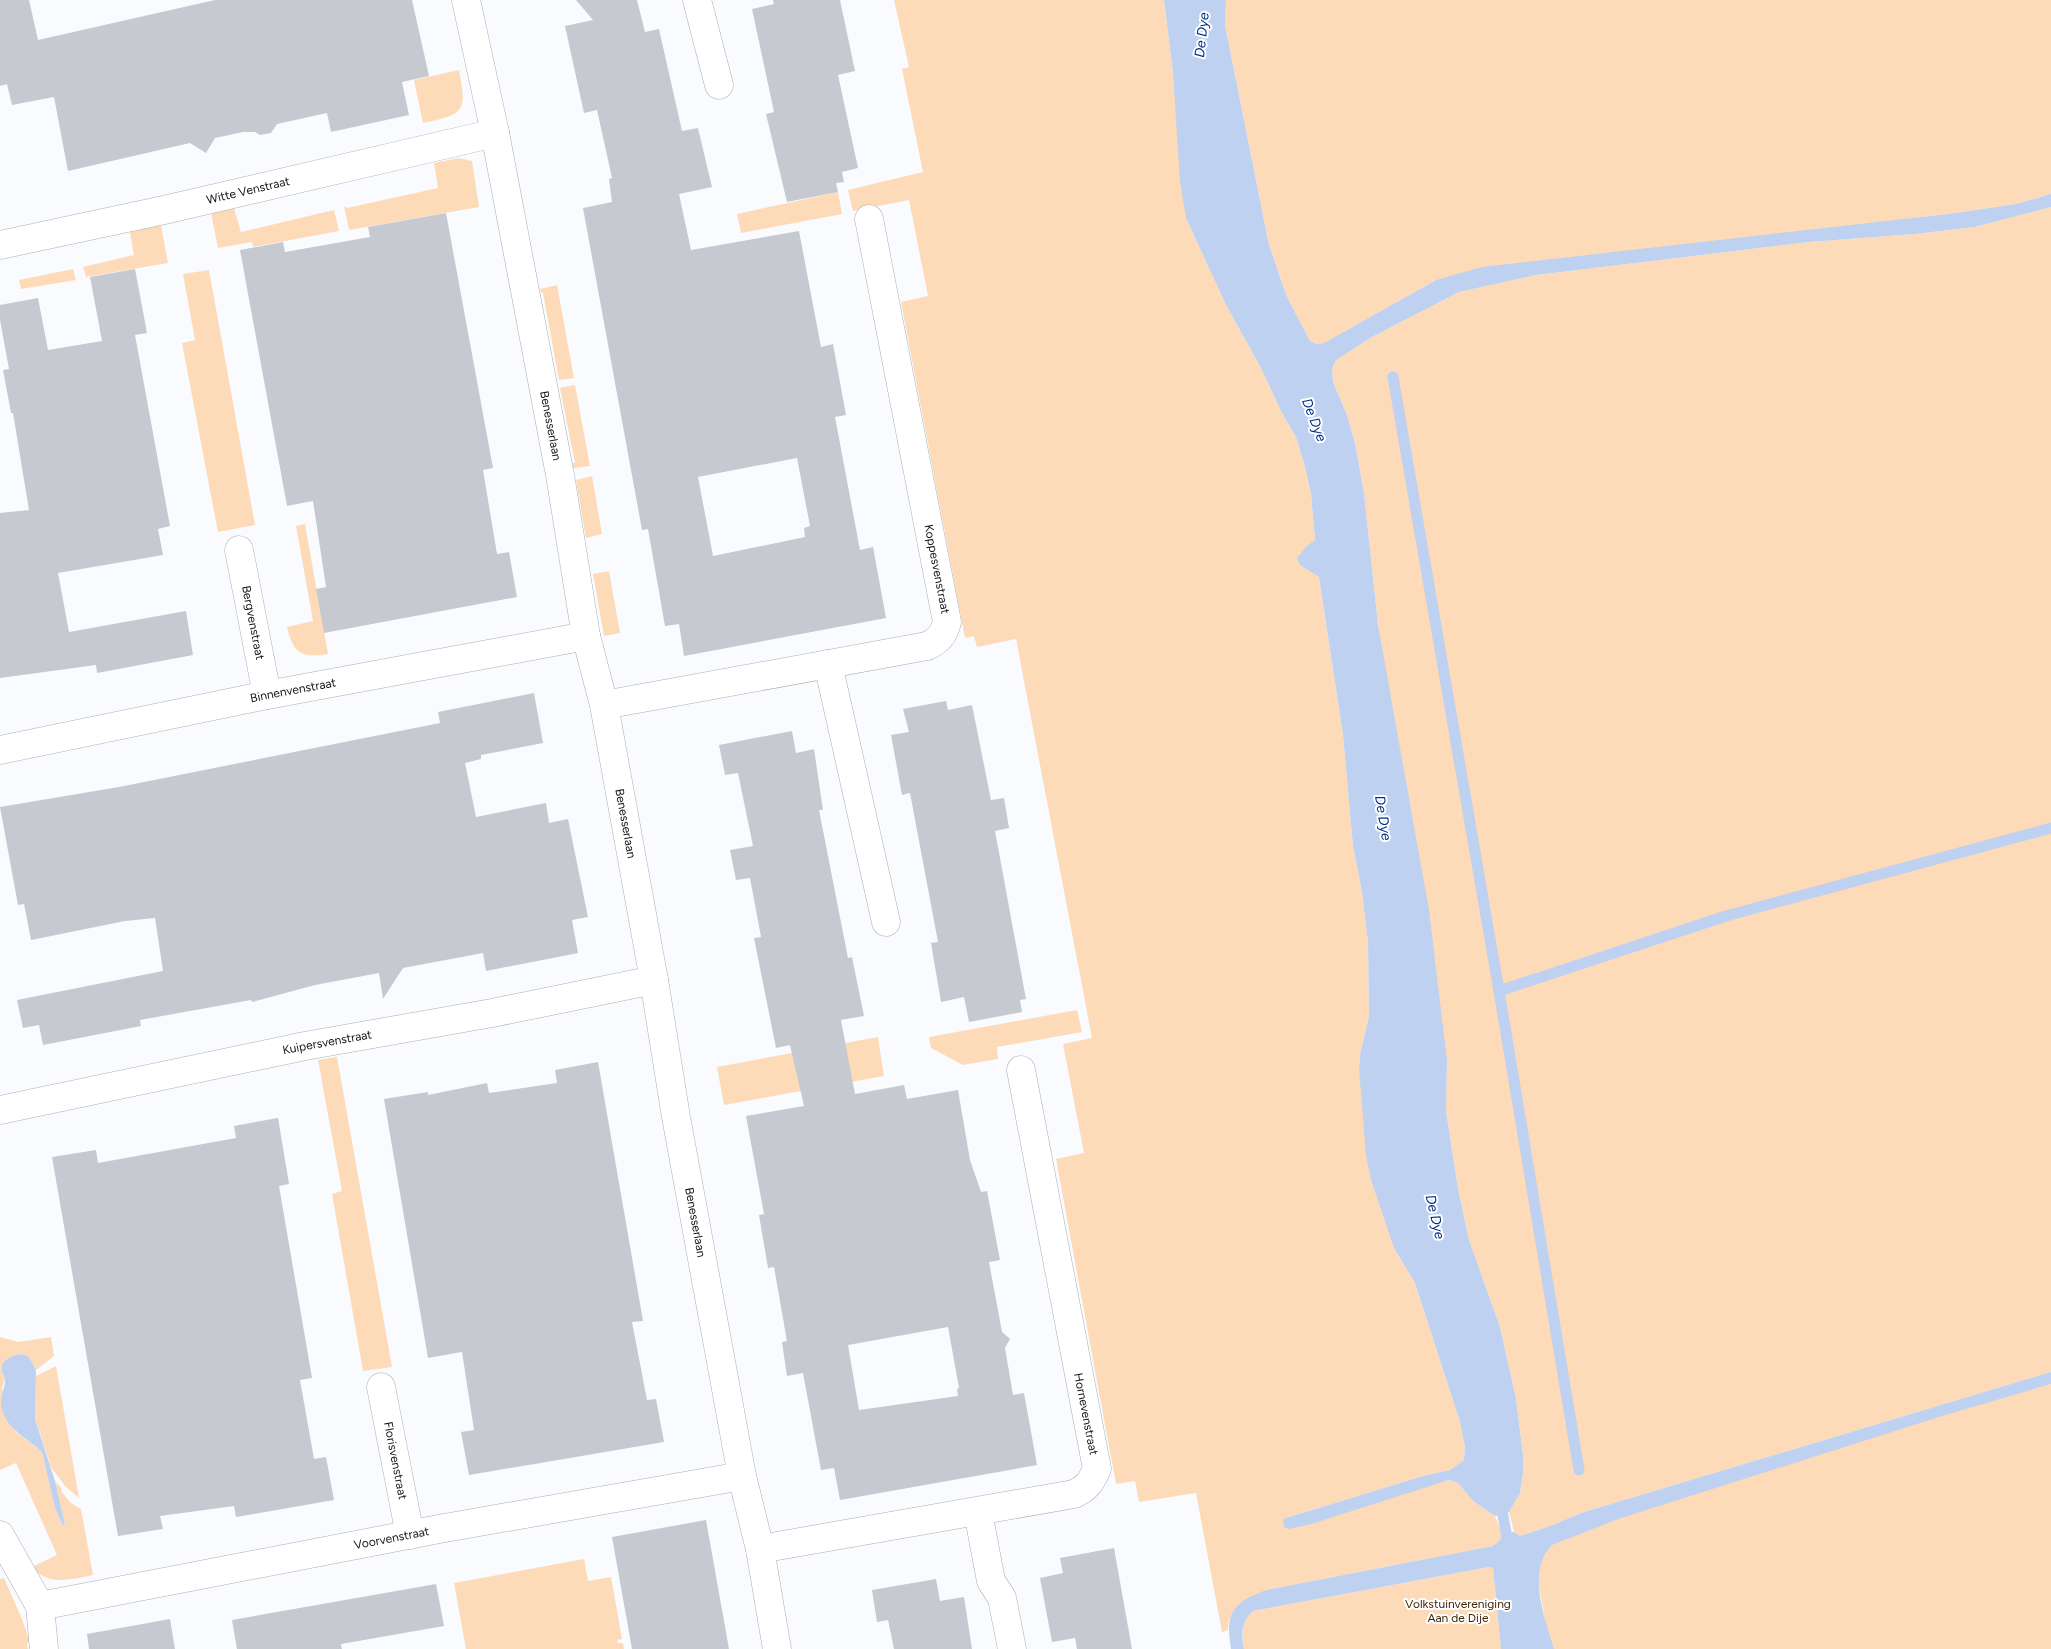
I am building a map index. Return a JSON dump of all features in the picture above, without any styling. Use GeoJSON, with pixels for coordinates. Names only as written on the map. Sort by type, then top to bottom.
{"type":"FeatureCollection","features":[{"type":"Feature","properties":{"kind":"street","name":"Benesserlaan"},"geometry":{"type":"LineString","coordinates":[[466,0],[495,132],[560,475],[586,636],[604,706],[654,980],[676,1117],[742,1476],[760,1549],[777,1649]]}},
{"type":"Feature","properties":{"kind":"street"},"geometry":{"type":"LineString","coordinates":[[698,0],[719,85]]}},
{"type":"Feature","properties":{"kind":"street","name":"Witte Venstraat"},"geometry":{"type":"LineString","coordinates":[[0,245],[164,210],[495,132]]}},
{"type":"Feature","properties":{"kind":"street","name":"Koppesvenstraat"},"geometry":{"type":"LineString","coordinates":[[604,706],[927,646],[940,638],[945,630],[947,622],[869,220]]}},
{"type":"Feature","properties":{"kind":"street","name":"Bergvenstraat"},"geometry":{"type":"LineString","coordinates":[[239,550],[267,695]]}},
{"type":"Feature","properties":{"kind":"street","name":"Binnenvenstraat"},"geometry":{"type":"LineString","coordinates":[[0,750],[267,695],[586,636]]}},
{"type":"Feature","properties":{"kind":"street"},"geometry":{"type":"LineString","coordinates":[[828,664],[886,922]]}},
{"type":"Feature","properties":{"kind":"street","name":"Kuipersvenstraat"},"geometry":{"type":"LineString","coordinates":[[0,1110],[305,1046],[654,980]]}},
{"type":"Feature","properties":{"kind":"street","name":"Hornevenstraat"},"geometry":{"type":"LineString","coordinates":[[760,1549],[1074,1494],[1084,1489],[1091,1482],[1096,1469],[1021,1070]]}},
{"type":"Feature","properties":{"kind":"street","name":"Florisvenstraat"},"geometry":{"type":"LineString","coordinates":[[381,1387],[410,1535]]}},
{"type":"Feature","properties":{"kind":"street","name":"Voorvenstraat"},"geometry":{"type":"LineString","coordinates":[[40,1606],[410,1535],[742,1476]]}},
{"type":"Feature","properties":{"kind":"street"},"geometry":{"type":"LineString","coordinates":[[978,1512],[991,1582],[1002,1598],[1012,1649]]}},
{"type":"Feature","properties":{"kind":"street"},"geometry":{"type":"LineString","coordinates":[[0,1535],[40,1606],[44,1649]]}},
{"type":"Feature","properties":{"kind":"green space"},"geometry":{"type":"Polygon","coordinates":[[[894,0],[1164,0],[1173,73],[1186,218],[1226,305],[1296,437],[1311,494],[1315,541],[1306,547],[1300,565],[1319,577],[1343,735],[1353,846],[1362,892],[1368,942],[1369,1016],[1359,1068],[1394,1248],[1415,1283],[1460,1422],[1465,1447],[1464,1460],[1450,1470],[1423,1476],[1286,1518],[1449,1480],[1458,1483],[1473,1501],[1495,1516],[1502,1534],[1500,1540],[1493,1546],[1266,1590],[1229,1619],[1228,1630],[1222,1632],[1196,1493],[1139,1502],[1135,1481],[1116,1484],[1056,1159],[1084,1153],[1063,1044],[1092,1038],[1016,639],[977,647],[974,636],[965,638],[901,302],[928,296],[909,200],[853,211],[848,190],[923,172],[902,69],[909,67],[894,0]]]}},
{"type":"Feature","properties":{"kind":"green space"},"geometry":{"type":"Polygon","coordinates":[[[1226,0],[2051,0],[2051,194],[2016,204],[1948,214],[1436,280],[1324,343],[1316,344],[1310,341],[1287,297],[1269,245],[1225,25],[1226,0]]]}},
{"type":"Feature","properties":{"kind":"green space"},"geometry":{"type":"Polygon","coordinates":[[[459,70],[463,95],[460,109],[447,117],[423,123],[414,80],[459,70]]]}},
{"type":"Feature","properties":{"kind":"green space"},"geometry":{"type":"Polygon","coordinates":[[[459,158],[472,161],[479,207],[349,230],[344,206],[347,208],[438,188],[434,163],[459,158]]]}},
{"type":"Feature","properties":{"kind":"green space"},"geometry":{"type":"Polygon","coordinates":[[[838,192],[842,214],[741,233],[737,214],[838,192]]]}},
{"type":"Feature","properties":{"kind":"green space"},"geometry":{"type":"Polygon","coordinates":[[[2051,207],[2051,1372],[1581,1513],[1520,1536],[1514,1532],[1509,1512],[1520,1493],[1523,1473],[1523,1455],[1516,1399],[1500,1327],[1469,1240],[1458,1189],[1446,1111],[1447,1060],[1378,625],[1364,493],[1355,443],[1347,415],[1333,382],[1332,369],[1336,360],[1372,337],[1459,292],[1536,275],[1809,242],[1915,234],[1975,227],[2051,207]]]}},
{"type":"Feature","properties":{"kind":"green space"},"geometry":{"type":"Polygon","coordinates":[[[234,208],[241,232],[334,210],[339,231],[253,247],[252,242],[218,248],[211,213],[234,208]]]}},
{"type":"Feature","properties":{"kind":"green space"},"geometry":{"type":"Polygon","coordinates":[[[161,225],[168,263],[86,277],[83,267],[134,255],[131,232],[161,225]]]}},
{"type":"Feature","properties":{"kind":"green space"},"geometry":{"type":"Polygon","coordinates":[[[73,269],[76,280],[21,289],[19,280],[73,269]]]}},
{"type":"Feature","properties":{"kind":"green space"},"geometry":{"type":"Polygon","coordinates":[[[209,270],[255,525],[218,532],[182,343],[195,340],[183,274],[209,270]]]}},
{"type":"Feature","properties":{"kind":"green space"},"geometry":{"type":"Polygon","coordinates":[[[557,285],[574,378],[559,380],[543,293],[540,289],[557,285]]]}},
{"type":"Feature","properties":{"kind":"green space"},"geometry":{"type":"Polygon","coordinates":[[[575,385],[590,466],[573,468],[573,463],[575,463],[560,388],[575,385]]]}},
{"type":"Feature","properties":{"kind":"green space"},"geometry":{"type":"Polygon","coordinates":[[[592,476],[602,534],[586,538],[576,480],[592,476]]]}},
{"type":"Feature","properties":{"kind":"green space"},"geometry":{"type":"Polygon","coordinates":[[[305,524],[328,654],[311,655],[300,652],[292,643],[287,627],[313,621],[296,526],[305,524]]]}},
{"type":"Feature","properties":{"kind":"green space"},"geometry":{"type":"Polygon","coordinates":[[[609,571],[620,633],[604,636],[593,574],[609,571]]]}},
{"type":"Feature","properties":{"kind":"green space"},"geometry":{"type":"Polygon","coordinates":[[[1077,1010],[1082,1032],[997,1047],[998,1059],[963,1065],[931,1048],[929,1037],[1077,1010]]]}},
{"type":"Feature","properties":{"kind":"green space"},"geometry":{"type":"Polygon","coordinates":[[[878,1037],[884,1076],[724,1105],[717,1067],[878,1037]]]}},
{"type":"Feature","properties":{"kind":"green space"},"geometry":{"type":"Polygon","coordinates":[[[337,1057],[392,1367],[363,1371],[332,1194],[342,1191],[318,1060],[337,1057]]]}},
{"type":"Feature","properties":{"kind":"green space"},"geometry":{"type":"Polygon","coordinates":[[[0,1337],[18,1342],[51,1337],[54,1356],[35,1371],[34,1366],[24,1355],[19,1354],[7,1359],[2,1374],[5,1379],[2,1388],[15,1431],[42,1452],[55,1508],[63,1526],[65,1524],[55,1481],[71,1503],[81,1509],[93,1575],[69,1580],[53,1579],[38,1573],[32,1567],[57,1555],[16,1463],[0,1470],[0,1337]]]}},
{"type":"Feature","properties":{"kind":"green space"},"geometry":{"type":"Polygon","coordinates":[[[56,1366],[79,1498],[65,1486],[51,1467],[35,1418],[36,1376],[56,1366]]]}},
{"type":"Feature","properties":{"kind":"green space"},"geometry":{"type":"Polygon","coordinates":[[[2051,1384],[2051,1649],[1550,1649],[1538,1580],[1539,1545],[1720,1477],[2051,1384]]]}},
{"type":"Feature","properties":{"kind":"green space"},"geometry":{"type":"Polygon","coordinates":[[[584,1559],[588,1581],[611,1577],[622,1639],[617,1640],[618,1643],[623,1643],[624,1649],[466,1649],[454,1583],[584,1559]]]}},
{"type":"Feature","properties":{"kind":"green space","name":"Volkstuinvereniging Aan de Dije"},"geometry":{"type":"Polygon","coordinates":[[[1489,1567],[1493,1568],[1501,1649],[1244,1649],[1243,1628],[1253,1611],[1489,1567]]]}},
{"type":"Feature","properties":{"kind":"green space"},"geometry":{"type":"Polygon","coordinates":[[[4,1578],[30,1642],[27,1643],[28,1649],[0,1649],[0,1579],[4,1578]]]}},
{"type":"Feature","properties":{"kind":"water"},"geometry":{"type":"Polygon","coordinates":[[[1164,0],[1226,0],[1225,25],[1269,245],[1287,297],[1310,341],[1316,344],[1324,343],[1436,280],[1482,267],[1948,214],[2016,204],[2051,194],[2051,207],[1975,227],[1915,234],[1809,242],[1536,275],[1459,292],[1372,337],[1336,360],[1332,369],[1333,382],[1347,415],[1355,443],[1364,493],[1378,625],[1429,910],[1447,1060],[1446,1111],[1458,1189],[1469,1240],[1500,1327],[1516,1399],[1523,1455],[1520,1493],[1509,1512],[1495,1516],[1473,1501],[1458,1483],[1449,1480],[1311,1524],[1289,1529],[1284,1527],[1283,1520],[1286,1518],[1423,1476],[1450,1470],[1464,1460],[1465,1447],[1460,1422],[1415,1283],[1394,1248],[1371,1180],[1366,1155],[1359,1068],[1369,1016],[1368,942],[1362,892],[1353,846],[1343,735],[1319,577],[1300,565],[1297,558],[1315,540],[1311,494],[1296,437],[1226,305],[1186,218],[1180,181],[1173,73],[1164,0]]]}},
{"type":"Feature","properties":{"kind":"water"},"geometry":{"type":"Polygon","coordinates":[[[19,1354],[28,1356],[36,1372],[35,1419],[55,1481],[65,1524],[63,1526],[55,1508],[42,1452],[10,1425],[2,1411],[1,1399],[5,1379],[2,1368],[4,1362],[19,1354]]]}},
{"type":"Feature","properties":{"kind":"water"},"geometry":{"type":"Polygon","coordinates":[[[2051,1372],[2051,1384],[1942,1416],[1618,1519],[1552,1545],[1544,1555],[1539,1581],[1546,1624],[1554,1649],[1501,1649],[1493,1568],[1489,1567],[1253,1611],[1246,1619],[1243,1628],[1244,1649],[1231,1649],[1229,1626],[1230,1618],[1234,1611],[1245,1600],[1266,1590],[1493,1546],[1500,1540],[1502,1534],[1514,1532],[1520,1536],[1581,1513],[2051,1372]]]}},
{"type":"Feature","properties":{"kind":"building"},"geometry":{"type":"Polygon","coordinates":[[[0,0],[29,0],[38,40],[215,0],[412,0],[429,76],[402,82],[409,115],[331,132],[327,113],[277,124],[271,133],[260,135],[255,132],[243,132],[215,138],[206,153],[190,143],[68,171],[54,97],[12,105],[7,84],[0,86],[0,0]]]}},
{"type":"Feature","properties":{"kind":"building"},"geometry":{"type":"Polygon","coordinates":[[[576,0],[637,0],[645,32],[659,29],[682,131],[698,128],[712,187],[679,194],[691,250],[799,231],[821,347],[833,344],[846,415],[835,417],[860,550],[873,547],[886,618],[684,656],[679,624],[665,626],[648,529],[642,530],[583,208],[612,202],[609,179],[612,178],[597,110],[584,113],[565,26],[593,20],[576,0]],[[797,458],[698,477],[713,556],[805,537],[804,528],[810,526],[797,458]]]}},
{"type":"Feature","properties":{"kind":"building"},"geometry":{"type":"Polygon","coordinates":[[[773,0],[840,0],[855,71],[838,75],[858,168],[842,172],[844,182],[836,183],[838,192],[787,202],[766,114],[774,112],[752,9],[774,4],[773,0]]]}},
{"type":"Feature","properties":{"kind":"building"},"geometry":{"type":"Polygon","coordinates":[[[446,213],[493,468],[483,470],[497,554],[509,552],[517,597],[324,633],[316,589],[326,587],[313,501],[287,506],[240,250],[283,242],[285,252],[370,237],[368,227],[446,213]]]}},
{"type":"Feature","properties":{"kind":"building"},"geometry":{"type":"Polygon","coordinates":[[[135,269],[147,333],[135,335],[170,526],[158,529],[163,555],[58,573],[69,632],[186,611],[193,655],[97,673],[96,665],[0,678],[0,513],[29,510],[13,413],[11,413],[3,370],[9,369],[0,320],[0,305],[38,298],[48,350],[102,341],[90,277],[135,269]]]}},
{"type":"Feature","properties":{"kind":"building"},"geometry":{"type":"Polygon","coordinates":[[[534,693],[543,743],[481,755],[481,759],[465,763],[476,817],[546,803],[549,823],[568,819],[588,917],[572,920],[578,953],[486,971],[483,953],[403,968],[383,999],[379,973],[315,985],[252,1002],[251,1000],[140,1020],[141,1026],[43,1045],[39,1025],[23,1028],[17,1000],[163,971],[155,918],[125,921],[31,940],[24,904],[18,905],[0,807],[119,787],[440,723],[438,712],[534,693]]]}},
{"type":"Feature","properties":{"kind":"building"},"geometry":{"type":"Polygon","coordinates":[[[946,701],[948,710],[972,705],[991,800],[1004,798],[1009,828],[995,831],[1026,999],[1020,1000],[1022,1012],[969,1022],[964,997],[941,1002],[931,943],[938,942],[910,793],[902,795],[891,735],[909,732],[903,709],[946,701]]]}},
{"type":"Feature","properties":{"kind":"building"},"geometry":{"type":"Polygon","coordinates":[[[792,731],[796,753],[814,749],[823,810],[819,810],[848,958],[852,957],[864,1016],[841,1020],[855,1094],[904,1085],[907,1099],[958,1090],[970,1160],[981,1192],[987,1191],[1000,1260],[989,1262],[1002,1332],[1010,1339],[1005,1348],[1013,1395],[1024,1393],[1037,1465],[840,1500],[834,1468],[821,1470],[803,1373],[787,1376],[782,1342],[787,1341],[774,1267],[768,1268],[759,1215],[764,1214],[746,1116],[804,1106],[790,1045],[776,1048],[754,938],[761,937],[750,878],[736,880],[730,850],[753,846],[738,773],[725,775],[719,745],[792,731]],[[948,1327],[848,1345],[859,1410],[958,1396],[957,1389],[959,1388],[948,1327]]]}},
{"type":"Feature","properties":{"kind":"building"},"geometry":{"type":"Polygon","coordinates":[[[598,1062],[643,1321],[632,1322],[647,1400],[656,1399],[664,1442],[469,1475],[461,1432],[474,1430],[462,1352],[428,1358],[384,1099],[428,1092],[428,1095],[487,1083],[489,1093],[557,1083],[555,1070],[598,1062]]]}},
{"type":"Feature","properties":{"kind":"building"},"geometry":{"type":"Polygon","coordinates":[[[278,1118],[289,1184],[279,1186],[312,1378],[300,1380],[314,1459],[326,1457],[334,1500],[236,1517],[234,1506],[160,1516],[163,1529],[118,1536],[52,1157],[96,1150],[98,1163],[236,1138],[234,1126],[278,1118]]]}},
{"type":"Feature","properties":{"kind":"building"},"geometry":{"type":"Polygon","coordinates":[[[706,1520],[729,1649],[632,1649],[612,1537],[706,1520]]]}},
{"type":"Feature","properties":{"kind":"building"},"geometry":{"type":"Polygon","coordinates":[[[1114,1548],[1132,1649],[1077,1649],[1075,1638],[1052,1642],[1040,1578],[1063,1573],[1060,1558],[1114,1548]]]}},
{"type":"Feature","properties":{"kind":"building"},"geometry":{"type":"Polygon","coordinates":[[[936,1579],[940,1601],[964,1597],[972,1649],[894,1649],[888,1620],[877,1622],[872,1590],[936,1579]]]}},
{"type":"Feature","properties":{"kind":"building"},"geometry":{"type":"Polygon","coordinates":[[[436,1584],[444,1626],[341,1644],[342,1649],[237,1649],[232,1620],[436,1584]]]}},
{"type":"Feature","properties":{"kind":"building"},"geometry":{"type":"Polygon","coordinates":[[[170,1619],[175,1649],[89,1649],[87,1634],[170,1619]]]}},
{"type":"Feature","properties":{"kind":"waterway"},"geometry":{"type":"LineString","coordinates":[[1393,377],[1499,991],[1726,916],[2051,828]]}},
{"type":"Feature","properties":{"kind":"waterway"},"geometry":{"type":"LineString","coordinates":[[1499,991],[1579,1470]]}},
{"type":"Feature","properties":{"kind":"waterway","name":"De Dye"},"geometry":{"type":"LineString","coordinates":[[1500,1500],[1509,1548]]}}]}
